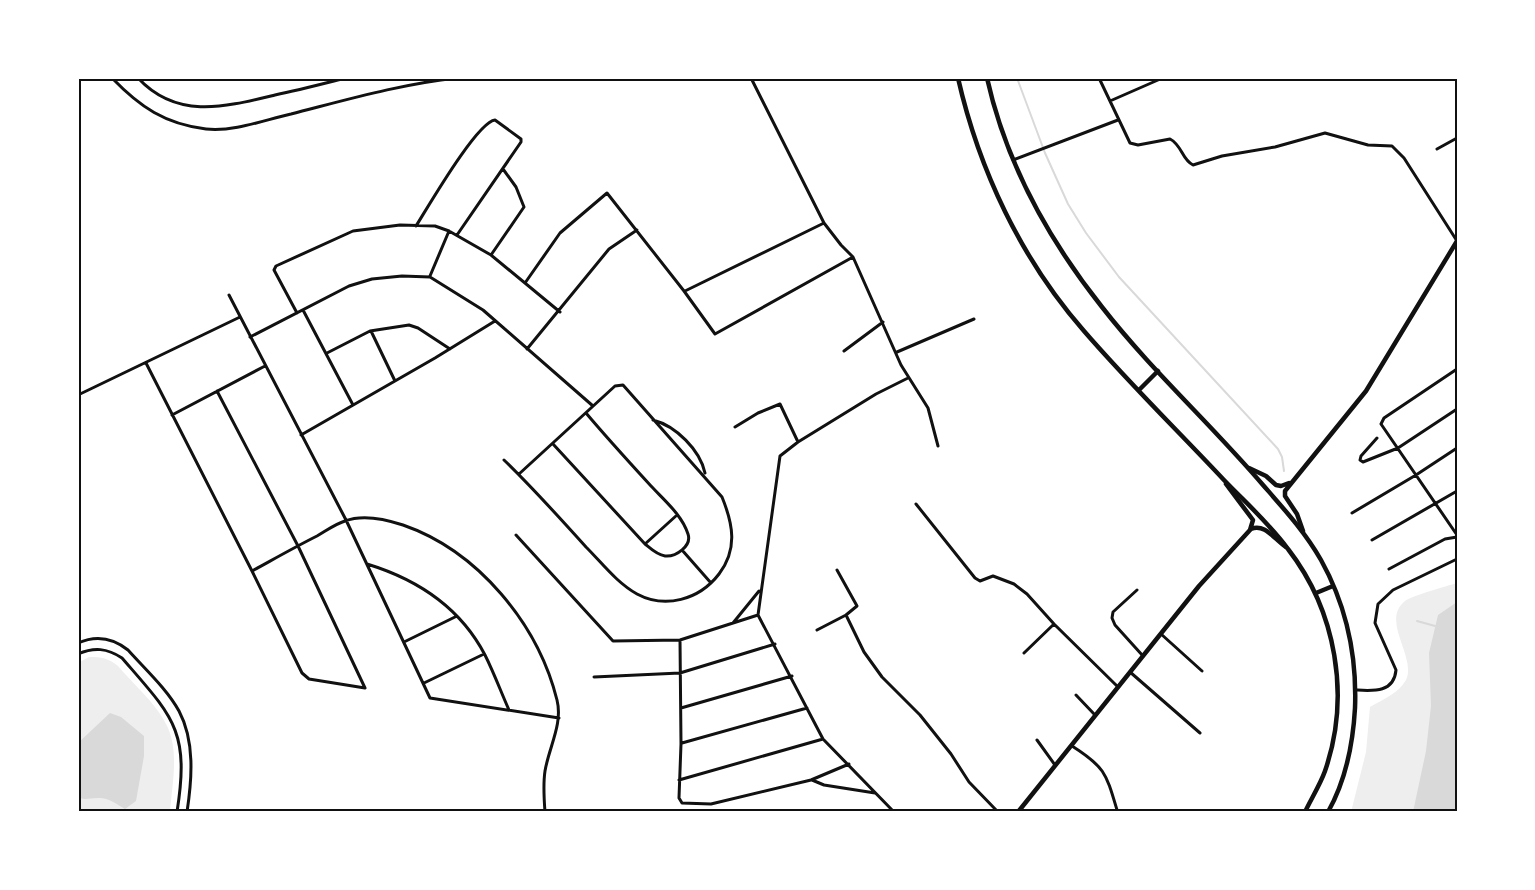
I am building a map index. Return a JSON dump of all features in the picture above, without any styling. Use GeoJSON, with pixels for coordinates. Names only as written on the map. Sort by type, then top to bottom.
{"type":"FeatureCollection","features":[{"type":"Feature","properties":{"kind":"main road"},"geometry":{"type":"LineString","coordinates":[[958,78],[976,144],[995,191],[1024,247],[1054,293],[1083,330],[1273,530],[1316,593],[1335,653],[1337,684],[1335,728],[1324,772],[1305,812]]}},
{"type":"Feature","properties":{"kind":"main road"},"geometry":{"type":"LineString","coordinates":[[987,78],[1013,160],[1046,228],[1075,272],[1102,308],[1303,531]]}},
{"type":"Feature","properties":{"kind":"main road"},"geometry":{"type":"LineString","coordinates":[[1328,812],[1343,778],[1354,732],[1356,690],[1353,653],[1343,610],[1334,586],[1303,531],[1297,514],[1285,496],[1285,491],[1289,483],[1366,391],[1457,241]]}},
{"type":"Feature","properties":{"kind":"main road"},"geometry":{"type":"LineString","coordinates":[[1139,390],[1158,371]]}},
{"type":"Feature","properties":{"kind":"main road"},"geometry":{"type":"LineString","coordinates":[[1248,468],[1266,476],[1276,485],[1289,483]]}},
{"type":"Feature","properties":{"kind":"main road"},"geometry":{"type":"LineString","coordinates":[[1018,812],[1199,586],[1250,530],[1253,520],[1232,494],[1224,479]]}},
{"type":"Feature","properties":{"kind":"main road"},"geometry":{"type":"LineString","coordinates":[[1250,530],[1260,527],[1288,549]]}},
{"type":"Feature","properties":{"kind":"main road"},"geometry":{"type":"LineString","coordinates":[[1316,593],[1334,586]]}},
{"type":"Feature","properties":{"kind":"street"},"geometry":{"type":"LineString","coordinates":[[112,78],[129,96],[152,113],[181,124],[208,129],[236,128],[382,91],[457,78]]}},
{"type":"Feature","properties":{"kind":"street"},"geometry":{"type":"LineString","coordinates":[[138,78],[161,97],[186,106],[209,108],[234,105],[346,78]]}},
{"type":"Feature","properties":{"kind":"street"},"geometry":{"type":"LineString","coordinates":[[751,78],[824,223],[853,257],[908,378],[928,408],[938,446]]}},
{"type":"Feature","properties":{"kind":"street"},"geometry":{"type":"LineString","coordinates":[[1099,78],[1132,144],[1170,139],[1179,145],[1185,159],[1193,165],[1222,156],[1275,147],[1325,133],[1368,145],[1392,146],[1404,158],[1457,241]]}},
{"type":"Feature","properties":{"kind":"street"},"geometry":{"type":"LineString","coordinates":[[1110,101],[1158,80]]}},
{"type":"Feature","properties":{"kind":"street"},"geometry":{"type":"LineString","coordinates":[[416,225],[472,139],[493,120],[521,142],[457,235]]}},
{"type":"Feature","properties":{"kind":"street"},"geometry":{"type":"LineString","coordinates":[[1013,160],[1119,120]]}},
{"type":"Feature","properties":{"kind":"street"},"geometry":{"type":"LineString","coordinates":[[1437,149],[1457,138]]}},
{"type":"Feature","properties":{"kind":"street"},"geometry":{"type":"LineString","coordinates":[[491,255],[524,207],[516,187],[503,169]]}},
{"type":"Feature","properties":{"kind":"street"},"geometry":{"type":"LineString","coordinates":[[525,283],[560,233],[609,193],[713,333],[717,333],[853,257]]}},
{"type":"Feature","properties":{"kind":"street"},"geometry":{"type":"LineString","coordinates":[[684,291],[824,223]]}},
{"type":"Feature","properties":{"kind":"street"},"geometry":{"type":"LineString","coordinates":[[297,314],[274,270],[276,266],[353,231],[416,225],[435,226],[449,231],[491,255],[560,312]]}},
{"type":"Feature","properties":{"kind":"street"},"geometry":{"type":"LineString","coordinates":[[527,349],[560,312],[609,249],[637,229]]}},
{"type":"Feature","properties":{"kind":"street"},"geometry":{"type":"LineString","coordinates":[[430,277],[449,231]]}},
{"type":"Feature","properties":{"kind":"street"},"geometry":{"type":"LineString","coordinates":[[250,337],[349,286],[372,279],[402,276],[430,277],[468,299],[593,406]]}},
{"type":"Feature","properties":{"kind":"street"},"geometry":{"type":"LineString","coordinates":[[229,296],[346,520],[430,698],[559,718]]}},
{"type":"Feature","properties":{"kind":"street"},"geometry":{"type":"LineString","coordinates":[[303,310],[353,405]]}},
{"type":"Feature","properties":{"kind":"street"},"geometry":{"type":"LineString","coordinates":[[78,395],[240,317]]}},
{"type":"Feature","properties":{"kind":"street"},"geometry":{"type":"LineString","coordinates":[[897,352],[974,319]]}},
{"type":"Feature","properties":{"kind":"street"},"geometry":{"type":"LineString","coordinates":[[301,435],[450,350],[495,321]]}},
{"type":"Feature","properties":{"kind":"street"},"geometry":{"type":"LineString","coordinates":[[844,351],[883,322]]}},
{"type":"Feature","properties":{"kind":"street"},"geometry":{"type":"LineString","coordinates":[[327,353],[370,331],[414,325],[450,350]]}},
{"type":"Feature","properties":{"kind":"street"},"geometry":{"type":"LineString","coordinates":[[370,331],[395,381]]}},
{"type":"Feature","properties":{"kind":"street"},"geometry":{"type":"LineString","coordinates":[[146,363],[303,675],[309,679],[365,688],[298,546],[217,391]]}},
{"type":"Feature","properties":{"kind":"street"},"geometry":{"type":"LineString","coordinates":[[172,415],[265,366]]}},
{"type":"Feature","properties":{"kind":"street"},"geometry":{"type":"LineString","coordinates":[[1389,568],[1445,539],[1457,536],[1382,426],[1382,420],[1457,369]]}},
{"type":"Feature","properties":{"kind":"street"},"geometry":{"type":"LineString","coordinates":[[894,812],[823,739],[758,615],[780,456],[798,442],[876,394],[908,378]]}},
{"type":"Feature","properties":{"kind":"street"},"geometry":{"type":"LineString","coordinates":[[504,460],[608,570],[637,594],[647,598],[679,600],[699,593],[711,583],[730,555],[731,519],[722,497],[705,475],[622,385],[619,384],[593,406],[519,474]]}},
{"type":"Feature","properties":{"kind":"street"},"geometry":{"type":"LineString","coordinates":[[735,427],[758,413],[780,404],[798,442]]}},
{"type":"Feature","properties":{"kind":"street"},"geometry":{"type":"LineString","coordinates":[[1377,438],[1360,460],[1363,462],[1398,448],[1457,409]]}},
{"type":"Feature","properties":{"kind":"street"},"geometry":{"type":"LineString","coordinates":[[553,444],[645,544],[659,555],[664,556],[675,555],[682,550],[689,540],[689,535],[677,515],[586,413]]}},
{"type":"Feature","properties":{"kind":"street"},"geometry":{"type":"LineString","coordinates":[[653,420],[663,423],[684,438],[700,459],[705,475]]}},
{"type":"Feature","properties":{"kind":"street"},"geometry":{"type":"LineString","coordinates":[[1352,513],[1457,448]]}},
{"type":"Feature","properties":{"kind":"street"},"geometry":{"type":"LineString","coordinates":[[1372,540],[1437,504],[1457,490]]}},
{"type":"Feature","properties":{"kind":"street"},"geometry":{"type":"LineString","coordinates":[[916,504],[975,578],[980,581],[993,576],[1014,584],[1027,594],[1118,687]]}},
{"type":"Feature","properties":{"kind":"street"},"geometry":{"type":"LineString","coordinates":[[645,544],[677,515]]}},
{"type":"Feature","properties":{"kind":"street"},"geometry":{"type":"LineString","coordinates":[[252,571],[346,520],[371,518],[393,522],[422,532],[455,552],[482,574],[507,601],[525,627],[542,658],[557,700],[559,718],[545,771],[545,812]]}},
{"type":"Feature","properties":{"kind":"street"},"geometry":{"type":"LineString","coordinates":[[516,535],[613,641],[680,640],[758,615]]}},
{"type":"Feature","properties":{"kind":"street"},"geometry":{"type":"LineString","coordinates":[[682,550],[711,583]]}},
{"type":"Feature","properties":{"kind":"street"},"geometry":{"type":"LineString","coordinates":[[1356,690],[1380,690],[1389,686],[1396,674],[1375,623],[1380,601],[1393,591],[1457,559]]}},
{"type":"Feature","properties":{"kind":"street"},"geometry":{"type":"LineString","coordinates":[[366,564],[389,571],[417,584],[442,601],[457,616],[484,654],[509,710]]}},
{"type":"Feature","properties":{"kind":"street"},"geometry":{"type":"LineString","coordinates":[[817,630],[846,615],[857,606],[837,570]]}},
{"type":"Feature","properties":{"kind":"street"},"geometry":{"type":"LineString","coordinates":[[733,624],[760,590]]}},
{"type":"Feature","properties":{"kind":"street"},"geometry":{"type":"LineString","coordinates":[[1137,590],[1113,612],[1112,618],[1115,625],[1143,657]]}},
{"type":"Feature","properties":{"kind":"street"},"geometry":{"type":"LineString","coordinates":[[846,615],[864,652],[882,676],[920,715],[951,754],[969,782],[998,812]]}},
{"type":"Feature","properties":{"kind":"street"},"geometry":{"type":"LineString","coordinates":[[404,642],[457,616]]}},
{"type":"Feature","properties":{"kind":"street"},"geometry":{"type":"LineString","coordinates":[[1024,653],[1054,624]]}},
{"type":"Feature","properties":{"kind":"street"},"geometry":{"type":"LineString","coordinates":[[1161,634],[1202,671]]}},
{"type":"Feature","properties":{"kind":"street"},"geometry":{"type":"LineString","coordinates":[[78,643],[97,638],[120,644],[176,706],[186,727],[192,762],[187,812]]}},
{"type":"Feature","properties":{"kind":"street"},"geometry":{"type":"LineString","coordinates":[[680,640],[680,801],[700,805],[811,780],[849,764]]}},
{"type":"Feature","properties":{"kind":"street"},"geometry":{"type":"LineString","coordinates":[[594,677],[680,673],[775,644]]}},
{"type":"Feature","properties":{"kind":"street"},"geometry":{"type":"LineString","coordinates":[[78,654],[96,649],[113,652],[122,658],[170,716],[181,747],[182,764],[177,812]]}},
{"type":"Feature","properties":{"kind":"street"},"geometry":{"type":"LineString","coordinates":[[423,683],[484,654]]}},
{"type":"Feature","properties":{"kind":"street"},"geometry":{"type":"LineString","coordinates":[[1130,672],[1200,733]]}},
{"type":"Feature","properties":{"kind":"street"},"geometry":{"type":"LineString","coordinates":[[681,708],[792,676]]}},
{"type":"Feature","properties":{"kind":"street"},"geometry":{"type":"LineString","coordinates":[[1076,695],[1095,715]]}},
{"type":"Feature","properties":{"kind":"street"},"geometry":{"type":"LineString","coordinates":[[681,744],[807,708]]}},
{"type":"Feature","properties":{"kind":"street"},"geometry":{"type":"LineString","coordinates":[[679,780],[823,739]]}},
{"type":"Feature","properties":{"kind":"street"},"geometry":{"type":"LineString","coordinates":[[1037,740],[1056,766]]}},
{"type":"Feature","properties":{"kind":"street"},"geometry":{"type":"LineString","coordinates":[[1072,746],[1103,771],[1117,810]]}},
{"type":"Feature","properties":{"kind":"street"},"geometry":{"type":"LineString","coordinates":[[811,780],[824,786],[877,794]]}},
{"type":"Feature","properties":{"kind":"shaded area"},"geometry":{"type":"Polygon","coordinates":[[[1457,583],[1457,812],[1351,812],[1366,752],[1370,707],[1395,692],[1406,680],[1407,661],[1397,629],[1398,609],[1409,599],[1457,583]]]}},
{"type":"Feature","properties":{"kind":"shaded area"},"geometry":{"type":"Polygon","coordinates":[[[1457,602],[1457,812],[1413,812],[1426,751],[1431,706],[1429,653],[1438,615],[1457,602]]]}},
{"type":"Feature","properties":{"kind":"shaded area"},"geometry":{"type":"Polygon","coordinates":[[[89,657],[105,658],[118,666],[152,703],[164,720],[171,738],[174,759],[170,812],[78,812],[78,663],[89,657]]]}},
{"type":"Feature","properties":{"kind":"shaded area"},"geometry":{"type":"Polygon","coordinates":[[[110,713],[121,717],[144,736],[144,756],[136,801],[125,809],[105,799],[78,798],[78,743],[110,713]]]}},
{"type":"Feature","properties":{"kind":"waterway"},"geometry":{"type":"LineString","coordinates":[[1017,78],[1045,153],[1068,204],[1086,233],[1119,277],[1278,449],[1284,471]]}},
{"type":"Feature","properties":{"kind":"waterway"},"geometry":{"type":"LineString","coordinates":[[1417,621],[1435,626]]}}]}
